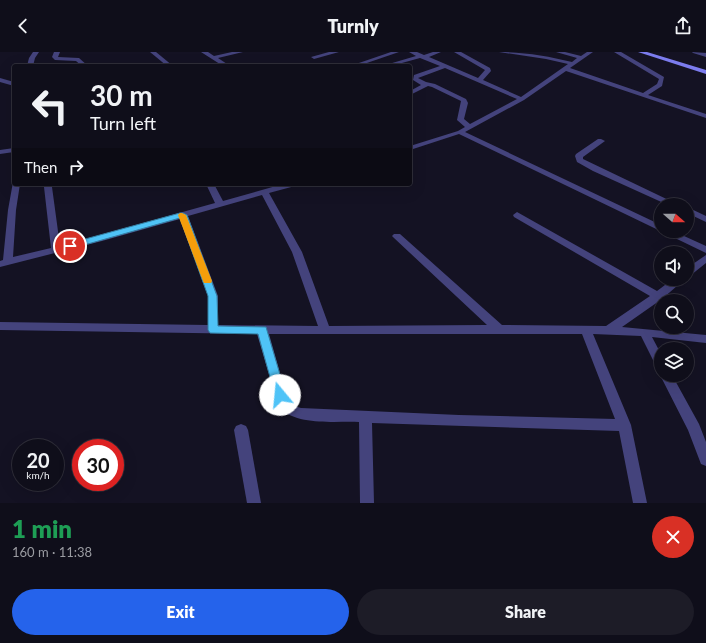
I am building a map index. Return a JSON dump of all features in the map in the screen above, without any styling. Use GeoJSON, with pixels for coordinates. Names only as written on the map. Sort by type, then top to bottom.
{"type":"FeatureCollection","features":[{"type":"Feature","properties":{"kind":"street"},"geometry":{"type":"LineString","coordinates":[[30,64],[36,52]]}},
{"type":"Feature","properties":{"kind":"street"},"geometry":{"type":"LineString","coordinates":[[57,52],[55,57],[57,59],[77,59],[83,64]]}},
{"type":"Feature","properties":{"kind":"street"},"geometry":{"type":"LineString","coordinates":[[153,52],[168,64]]}},
{"type":"Feature","properties":{"kind":"street"},"geometry":{"type":"LineString","coordinates":[[204,52],[215,57],[224,64]]}},
{"type":"Feature","properties":{"kind":"street"},"geometry":{"type":"LineString","coordinates":[[215,57],[240,52]]}},
{"type":"Feature","properties":{"kind":"street"},"geometry":{"type":"LineString","coordinates":[[314,57],[336,52]]}},
{"type":"Feature","properties":{"kind":"street"},"geometry":{"type":"LineString","coordinates":[[359,64],[396,52]]}},
{"type":"Feature","properties":{"kind":"street"},"geometry":{"type":"LineString","coordinates":[[412,52],[522,100]]}},
{"type":"Feature","properties":{"kind":"street"},"geometry":{"type":"LineString","coordinates":[[392,64],[438,52]]}},
{"type":"Feature","properties":{"kind":"street"},"geometry":{"type":"LineString","coordinates":[[457,52],[488,69],[479,81]]}},
{"type":"Feature","properties":{"kind":"street"},"geometry":{"type":"LineString","coordinates":[[502,52],[546,57],[573,64]]}},
{"type":"Feature","properties":{"kind":"street"},"geometry":{"type":"LineString","coordinates":[[560,52],[582,58]]}},
{"type":"Feature","properties":{"kind":"street"},"geometry":{"type":"LineString","coordinates":[[412,147],[460,132],[522,100],[590,52]]}},
{"type":"Feature","properties":{"kind":"street"},"geometry":{"type":"LineString","coordinates":[[617,52],[662,78],[660,85],[643,95]]}},
{"type":"Feature","properties":{"kind":"street"},"geometry":{"type":"LineString","coordinates":[[641,52],[706,72]]}},
{"type":"Feature","properties":{"kind":"street"},"geometry":{"type":"LineString","coordinates":[[695,52],[706,55]]}},
{"type":"Feature","properties":{"kind":"street"},"geometry":{"type":"LineString","coordinates":[[446,66],[416,76],[415,78],[424,84],[432,85],[464,100],[465,103],[460,120],[469,127]]}},
{"type":"Feature","properties":{"kind":"street"},"geometry":{"type":"LineString","coordinates":[[566,69],[706,116]]}},
{"type":"Feature","properties":{"kind":"street"},"geometry":{"type":"LineString","coordinates":[[0,80],[12,83]]}},
{"type":"Feature","properties":{"kind":"street"},"geometry":{"type":"LineString","coordinates":[[412,92],[425,87],[426,85],[424,84]]}},
{"type":"Feature","properties":{"kind":"street"},"geometry":{"type":"LineString","coordinates":[[460,132],[654,226]]}},
{"type":"Feature","properties":{"kind":"street"},"geometry":{"type":"LineString","coordinates":[[601,141],[582,153],[579,156],[580,160],[596,170],[659,198]]}},
{"type":"Feature","properties":{"kind":"street"},"geometry":{"type":"LineString","coordinates":[[0,152],[12,150]]}},
{"type":"Feature","properties":{"kind":"street"},"geometry":{"type":"LineString","coordinates":[[16,186],[4,263],[56,250],[285,186]]}},
{"type":"Feature","properties":{"kind":"street"},"geometry":{"type":"LineString","coordinates":[[211,186],[220,204]]}},
{"type":"Feature","properties":{"kind":"street"},"geometry":{"type":"LineString","coordinates":[[48,187],[56,250]]}},
{"type":"Feature","properties":{"kind":"street"},"geometry":{"type":"LineString","coordinates":[[264,192],[297,252],[325,330]]}},
{"type":"Feature","properties":{"kind":"street"},"geometry":{"type":"LineString","coordinates":[[694,213],[706,219]]}},
{"type":"Feature","properties":{"kind":"street"},"geometry":{"type":"LineString","coordinates":[[517,214],[655,294]]}},
{"type":"Feature","properties":{"kind":"street"},"geometry":{"type":"LineString","coordinates":[[183,215],[213,296],[213,330]]}},
{"type":"Feature","properties":{"kind":"street"},"geometry":{"type":"LineString","coordinates":[[397,236],[500,330]]}},
{"type":"Feature","properties":{"kind":"street"},"geometry":{"type":"LineString","coordinates":[[681,238],[706,250]]}},
{"type":"Feature","properties":{"kind":"street"},"geometry":{"type":"LineString","coordinates":[[694,267],[706,258]]}},
{"type":"Feature","properties":{"kind":"street"},"geometry":{"type":"LineString","coordinates":[[661,294],[671,286]]}},
{"type":"Feature","properties":{"kind":"street"},"geometry":{"type":"LineString","coordinates":[[610,329],[654,299]]}},
{"type":"Feature","properties":{"kind":"street"},"geometry":{"type":"LineString","coordinates":[[0,326],[213,330],[610,329],[706,339]]}},
{"type":"Feature","properties":{"kind":"street"},"geometry":{"type":"LineString","coordinates":[[586,329],[624,425],[640,503]]}},
{"type":"Feature","properties":{"kind":"street"},"geometry":{"type":"LineString","coordinates":[[262,330],[283,404],[290,410],[301,414],[459,421],[624,425]]}},
{"type":"Feature","properties":{"kind":"street"},"geometry":{"type":"LineString","coordinates":[[644,332],[654,351]]}},
{"type":"Feature","properties":{"kind":"street"},"geometry":{"type":"LineString","coordinates":[[670,382],[694,428],[706,460]]}},
{"type":"Feature","properties":{"kind":"street"},"geometry":{"type":"LineString","coordinates":[[365,416],[367,503]]}},
{"type":"Feature","properties":{"kind":"street"},"geometry":{"type":"LineString","coordinates":[[241,430],[254,503]]}},
{"type":"Feature","properties":{"kind":"slow traffic"},"geometry":{"type":"LineString","coordinates":[[182,215],[208,281]]}},
{"type":"Feature","properties":{"kind":"route"},"geometry":{"type":"LineString","coordinates":[[70,246],[183,215],[213,296],[213,330],[262,330],[280,395]]}}]}
